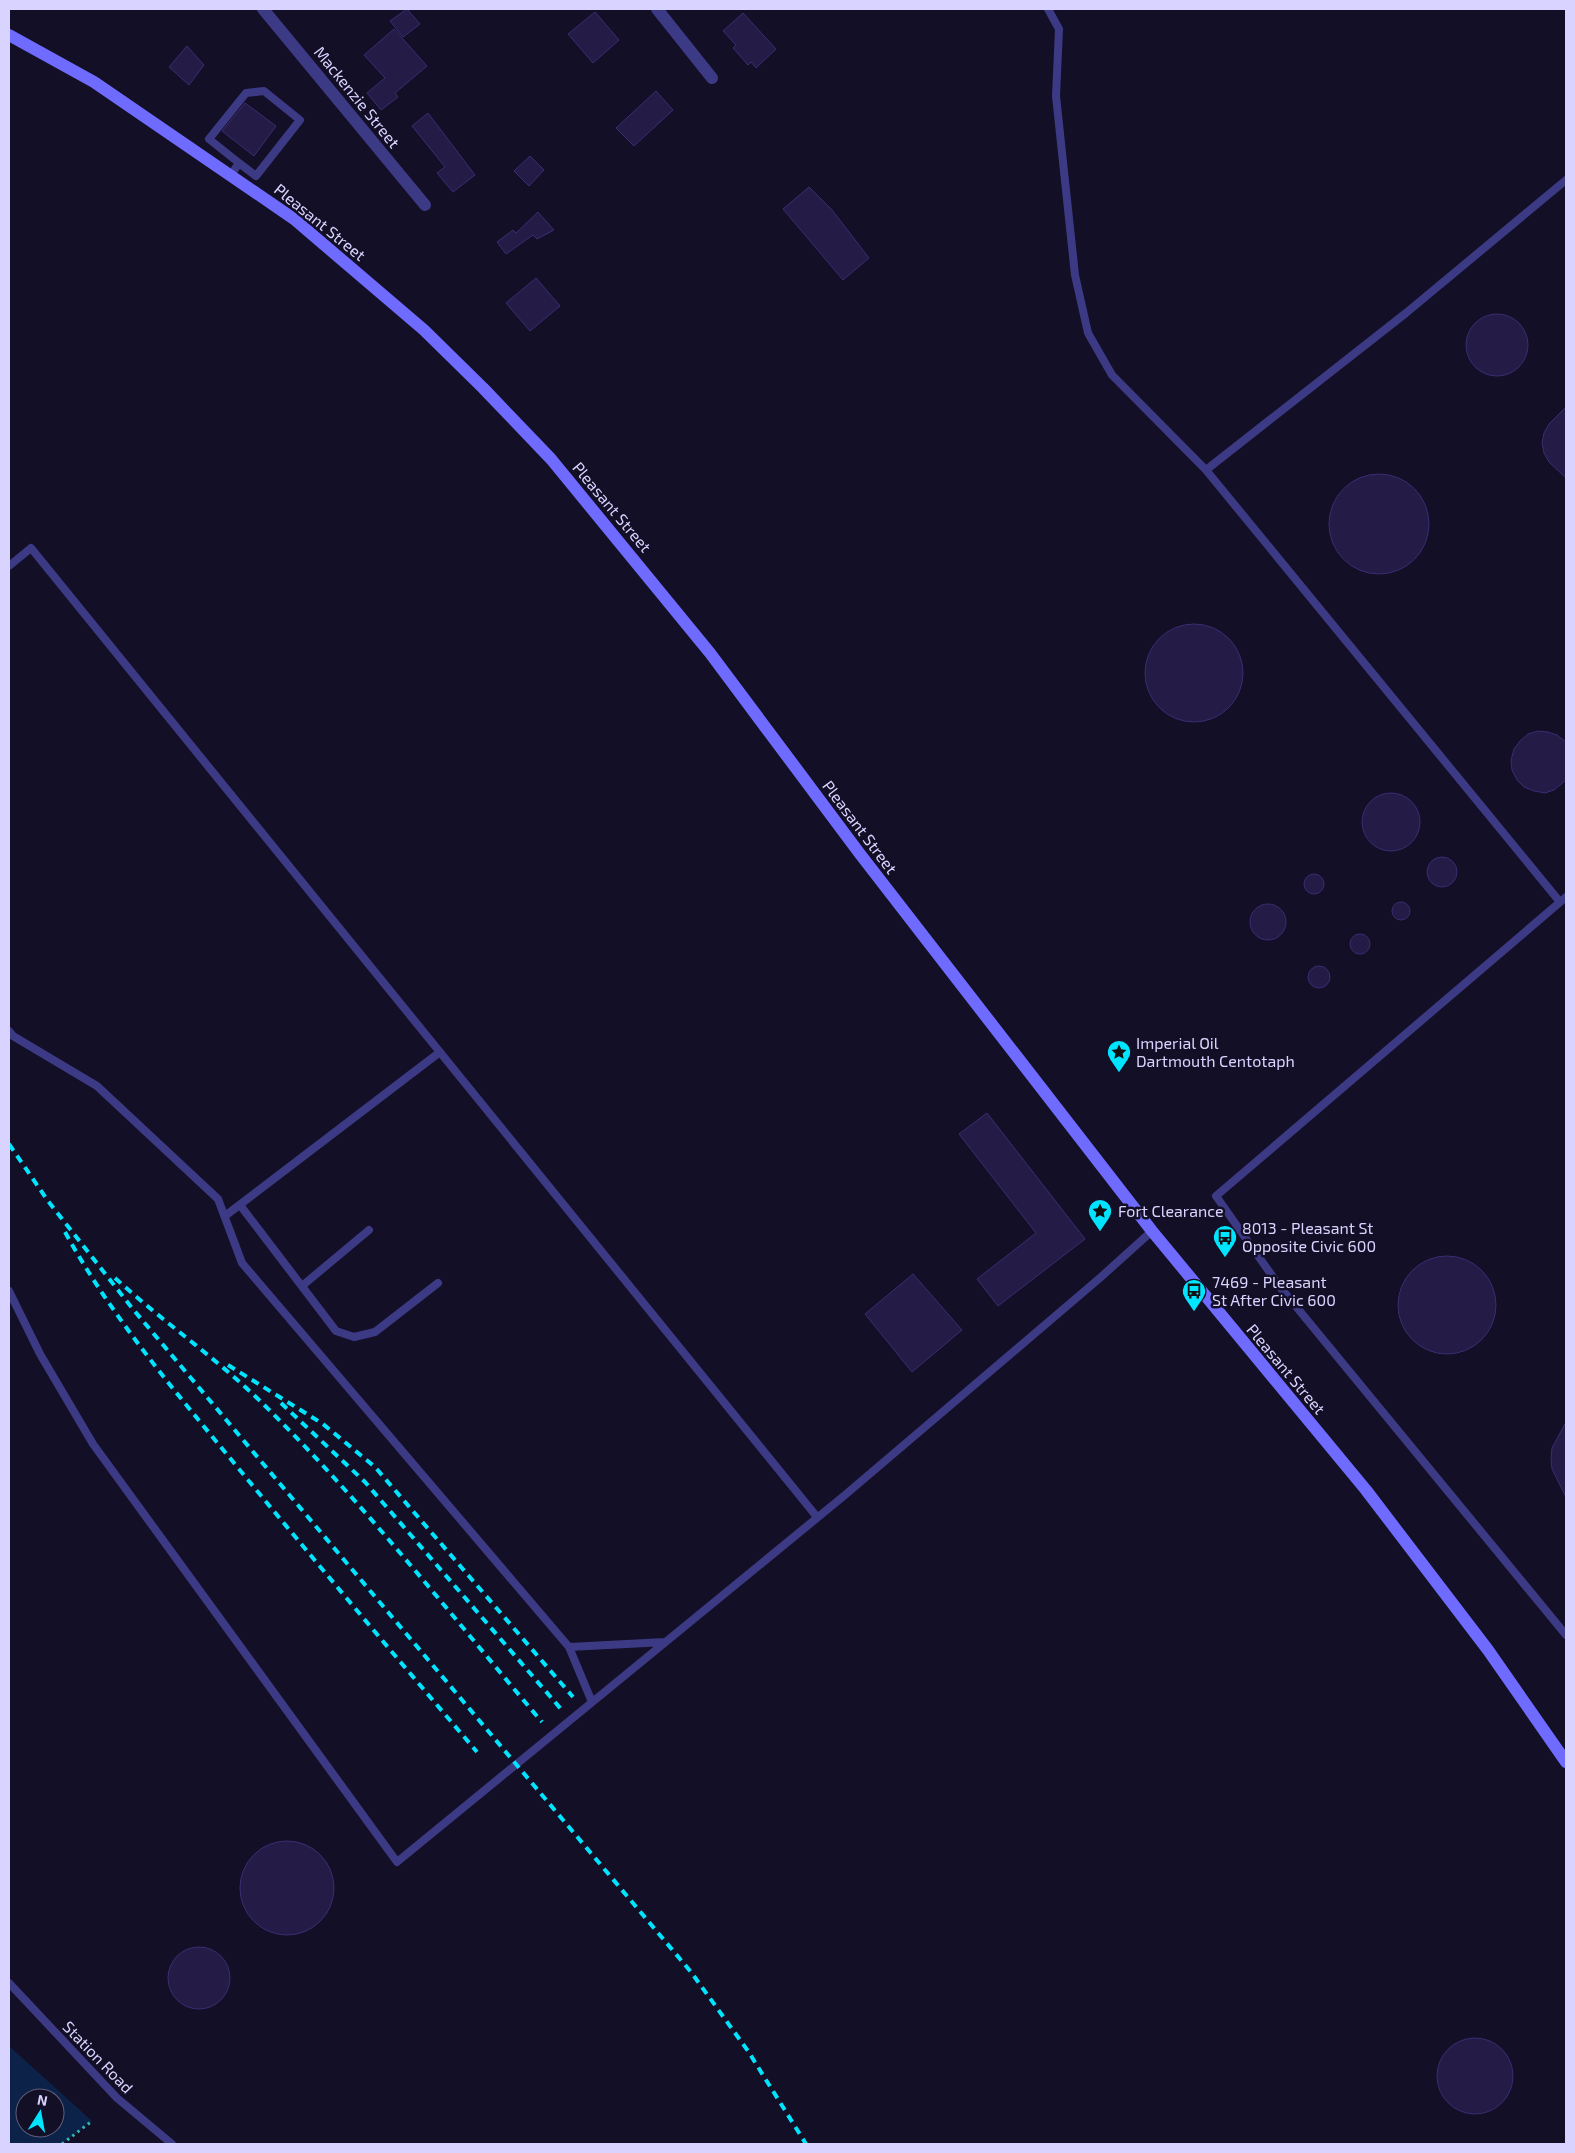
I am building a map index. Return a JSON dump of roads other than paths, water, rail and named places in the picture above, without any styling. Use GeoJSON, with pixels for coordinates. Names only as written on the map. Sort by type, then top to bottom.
{"type":"FeatureCollection","features":[{"type":"Feature","properties":{"kind":"main road","name":"Pleasant Street"},"geometry":{"type":"LineString","coordinates":[[9,35],[94,82],[294,219],[424,330],[551,459],[710,653],[860,854],[1152,1231],[1366,1490],[1488,1650],[1566,1762]]}},
{"type":"Feature","properties":{"kind":"street","name":"Mackenzie Street"},"geometry":{"type":"LineString","coordinates":[[263,9],[425,206]]}},
{"type":"Feature","properties":{"kind":"street"},"geometry":{"type":"LineString","coordinates":[[656,9],[712,78]]}},
{"type":"Feature","properties":{"kind":"lane"},"geometry":{"type":"LineString","coordinates":[[1048,9],[1059,29],[1056,96],[1075,275],[1088,333],[1112,375],[1206,470],[1563,900],[1216,1196],[1280,1287],[1566,1635]]}},
{"type":"Feature","properties":{"kind":"lane"},"geometry":{"type":"LineString","coordinates":[[264,91],[300,120],[256,176],[239,163],[209,140],[246,93],[264,91]]}},
{"type":"Feature","properties":{"kind":"lane"},"geometry":{"type":"LineString","coordinates":[[231,175],[239,163]]}},
{"type":"Feature","properties":{"kind":"lane"},"geometry":{"type":"LineString","coordinates":[[1206,470],[1406,313],[1566,180]]}},
{"type":"Feature","properties":{"kind":"lane"},"geometry":{"type":"LineString","coordinates":[[9,566],[31,548],[817,1517]]}},
{"type":"Feature","properties":{"kind":"lane"},"geometry":{"type":"LineString","coordinates":[[9,1032],[97,1086],[218,1199],[242,1263],[569,1647],[592,1702]]}},
{"type":"Feature","properties":{"kind":"lane"},"geometry":{"type":"LineString","coordinates":[[224,1216],[440,1052]]}},
{"type":"Feature","properties":{"kind":"lane"},"geometry":{"type":"LineString","coordinates":[[240,1204],[336,1331],[354,1337],[375,1332],[438,1284]]}},
{"type":"Feature","properties":{"kind":"lane"},"geometry":{"type":"LineString","coordinates":[[302,1286],[369,1230]]}},
{"type":"Feature","properties":{"kind":"lane"},"geometry":{"type":"LineString","coordinates":[[9,1291],[40,1354],[93,1444],[397,1862],[817,1517],[1101,1277],[1152,1231]]}},
{"type":"Feature","properties":{"kind":"lane"},"geometry":{"type":"LineString","coordinates":[[569,1647],[665,1642]]}},
{"type":"Feature","properties":{"kind":"lane","name":"Station Road"},"geometry":{"type":"LineString","coordinates":[[9,1983],[117,2098],[172,2144]]}},
{"type":"Feature","properties":{"kind":"water"},"geometry":{"type":"Polygon","coordinates":[[[9,2046],[55,2088],[15,2088],[15,2138],[65,2138],[65,2097],[92,2121],[62,2144],[9,2144],[9,2046]]]}},
{"type":"Feature","properties":{"kind":"railway"},"geometry":{"type":"LineString","coordinates":[[9,1144],[48,1201],[132,1308],[691,1972],[748,2051],[806,2144]]}},
{"type":"Feature","properties":{"kind":"railway"},"geometry":{"type":"LineString","coordinates":[[65,1232],[102,1293],[166,1380],[294,1536],[477,1752]]}},
{"type":"Feature","properties":{"kind":"railway"},"geometry":{"type":"LineString","coordinates":[[115,1278],[240,1382],[295,1436],[368,1516],[542,1722]]}},
{"type":"Feature","properties":{"kind":"railway"},"geometry":{"type":"LineString","coordinates":[[228,1365],[323,1424],[375,1467],[573,1697]]}},
{"type":"Feature","properties":{"kind":"railway"},"geometry":{"type":"LineString","coordinates":[[281,1403],[365,1482],[561,1709]]}},
{"type":"Feature","properties":{"kind":"place","name":"Imperial Oil Dartmouth Centotaph"},"geometry":{"type":"Point","coordinates":[1119,1073]}},
{"type":"Feature","properties":{"kind":"place","name":"Fort Clearance"},"geometry":{"type":"Point","coordinates":[1100,1232]}},
{"type":"Feature","properties":{"kind":"place","name":"8013 - Pleasant St Opposite Civic 600"},"geometry":{"type":"Point","coordinates":[1225,1258]}},
{"type":"Feature","properties":{"kind":"place","name":"7469 - Pleasant St After Civic 600"},"geometry":{"type":"Point","coordinates":[1194,1312]}}]}
